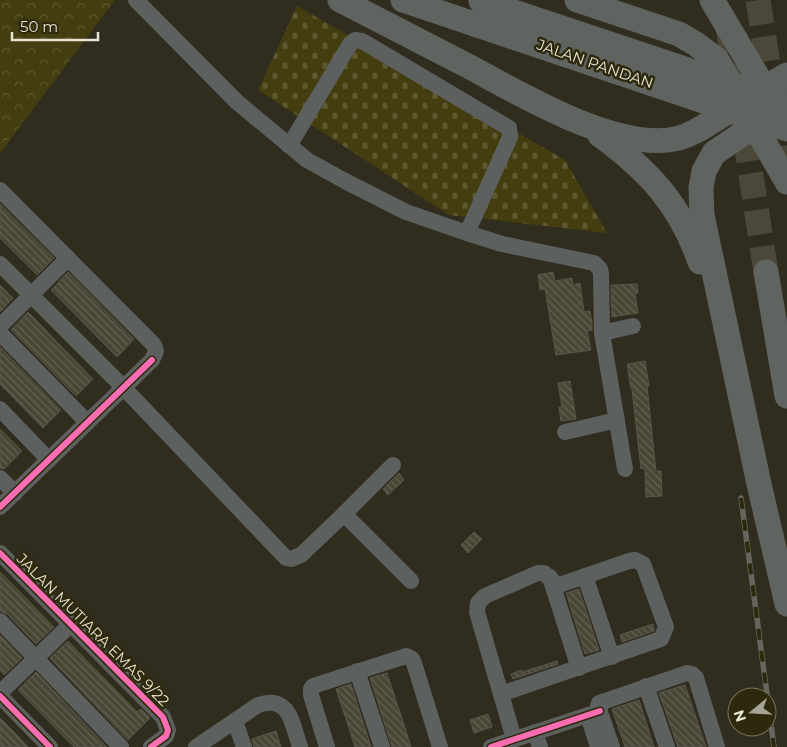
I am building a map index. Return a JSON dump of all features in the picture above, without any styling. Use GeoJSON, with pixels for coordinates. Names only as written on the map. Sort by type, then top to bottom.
{"type":"FeatureCollection","features":[{"type":"Feature","properties":{"kind":"highway"},"geometry":{"type":"LineString","coordinates":[[340,0],[521,94],[590,127],[634,139],[658,142],[680,138],[697,131],[765,87],[787,76]]}},
{"type":"Feature","properties":{"kind":"highway","name":"JALAN PANDAN"},"geometry":{"type":"LineString","coordinates":[[403,0],[479,9],[785,115]]}},
{"type":"Feature","properties":{"kind":"highway"},"geometry":{"type":"LineString","coordinates":[[577,0],[680,34],[717,60],[787,182]]}},
{"type":"Feature","properties":{"kind":"highway"},"geometry":{"type":"LineString","coordinates":[[712,0],[765,87],[785,115],[755,126],[714,153],[704,171],[701,188],[702,215],[759,484],[787,604]]}},
{"type":"Feature","properties":{"kind":"highway"},"geometry":{"type":"LineString","coordinates":[[590,127],[646,172],[665,193],[692,238],[759,484]]}},
{"type":"Feature","properties":{"kind":"highway"},"geometry":{"type":"LineString","coordinates":[[766,272],[787,396]]}},
{"type":"Feature","properties":{"kind":"street"},"geometry":{"type":"LineString","coordinates":[[136,0],[236,102],[307,160],[406,212],[502,244],[594,262],[600,269],[601,274],[602,333],[624,469]]}},
{"type":"Feature","properties":{"kind":"street"},"geometry":{"type":"LineString","coordinates":[[289,146],[350,44],[355,40],[362,41],[509,128],[510,137],[466,232]]}},
{"type":"Feature","properties":{"kind":"street"},"geometry":{"type":"LineString","coordinates":[[0,190],[154,345],[156,351],[152,360],[0,507]]}},
{"type":"Feature","properties":{"kind":"street"},"geometry":{"type":"LineString","coordinates":[[0,326],[68,258]]}},
{"type":"Feature","properties":{"kind":"street"},"geometry":{"type":"LineString","coordinates":[[0,264],[124,387],[286,558],[291,559],[301,555],[393,465]]}},
{"type":"Feature","properties":{"kind":"street"},"geometry":{"type":"LineString","coordinates":[[602,333],[633,326]]}},
{"type":"Feature","properties":{"kind":"street"},"geometry":{"type":"LineString","coordinates":[[0,333],[87,422]]}},
{"type":"Feature","properties":{"kind":"street"},"geometry":{"type":"LineString","coordinates":[[0,409],[49,460]]}},
{"type":"Feature","properties":{"kind":"street"},"geometry":{"type":"LineString","coordinates":[[565,432],[616,420]]}},
{"type":"Feature","properties":{"kind":"street"},"geometry":{"type":"LineString","coordinates":[[0,478],[15,493]]}},
{"type":"Feature","properties":{"kind":"street"},"geometry":{"type":"LineString","coordinates":[[344,514],[411,581]]}},
{"type":"Feature","properties":{"kind":"street","name":"JALAN MUTIARA EMAS 9/22"},"geometry":{"type":"LineString","coordinates":[[0,553],[163,717],[168,730],[166,736],[151,747]]}},
{"type":"Feature","properties":{"kind":"street"},"geometry":{"type":"LineString","coordinates":[[501,694],[660,639],[666,627],[643,564],[635,560],[629,561],[562,584],[556,584],[544,573],[538,573],[485,596],[478,603],[477,612],[514,739]]}},
{"type":"Feature","properties":{"kind":"street"},"geometry":{"type":"LineString","coordinates":[[585,576],[612,657]]}},
{"type":"Feature","properties":{"kind":"street"},"geometry":{"type":"LineString","coordinates":[[550,577],[579,668]]}},
{"type":"Feature","properties":{"kind":"street"},"geometry":{"type":"LineString","coordinates":[[0,620],[121,747]]}},
{"type":"Feature","properties":{"kind":"street"},"geometry":{"type":"LineString","coordinates":[[50,747],[0,695],[70,625]]}},
{"type":"Feature","properties":{"kind":"street"},"geometry":{"type":"LineString","coordinates":[[327,747],[310,692],[313,686],[403,657],[410,657],[414,664],[440,747]]}},
{"type":"Feature","properties":{"kind":"street"},"geometry":{"type":"LineString","coordinates":[[357,671],[382,747]]}},
{"type":"Feature","properties":{"kind":"street"},"geometry":{"type":"LineString","coordinates":[[491,747],[514,739],[538,740],[594,713],[601,701],[687,673],[692,674],[696,678],[717,747]]}},
{"type":"Feature","properties":{"kind":"street"},"geometry":{"type":"LineString","coordinates":[[646,686],[667,747]]}},
{"type":"Feature","properties":{"kind":"street"},"geometry":{"type":"LineString","coordinates":[[196,747],[258,705],[266,702],[275,702],[285,708],[300,747]]}},
{"type":"Feature","properties":{"kind":"street"},"geometry":{"type":"LineString","coordinates":[[594,713],[598,747]]}},
{"type":"Feature","properties":{"kind":"street"},"geometry":{"type":"LineString","coordinates":[[594,713],[612,747]]}},
{"type":"Feature","properties":{"kind":"street"},"geometry":{"type":"LineString","coordinates":[[236,721],[244,747]]}},
{"type":"Feature","properties":{"kind":"green space"},"geometry":{"type":"Polygon","coordinates":[[[0,0],[115,0],[0,153],[0,0]]]}},
{"type":"Feature","properties":{"kind":"green space"},"geometry":{"type":"Polygon","coordinates":[[[297,6],[565,160],[607,233],[449,215],[258,90],[297,6]]]}},
{"type":"Feature","properties":{"kind":"building"},"geometry":{"type":"Polygon","coordinates":[[[0,204],[54,258],[37,275],[0,238],[0,204]]]}},
{"type":"Feature","properties":{"kind":"building"},"geometry":{"type":"Polygon","coordinates":[[[68,272],[134,339],[117,357],[51,290],[68,272]]]}},
{"type":"Feature","properties":{"kind":"building"},"geometry":{"type":"Polygon","coordinates":[[[553,272],[555,281],[572,278],[573,285],[580,283],[584,312],[590,311],[592,323],[592,330],[587,331],[591,350],[556,355],[545,289],[540,290],[538,275],[553,272]]]}},
{"type":"Feature","properties":{"kind":"building"},"geometry":{"type":"Polygon","coordinates":[[[637,284],[638,293],[635,293],[638,313],[612,317],[611,285],[637,284]]]}},
{"type":"Feature","properties":{"kind":"building"},"geometry":{"type":"Polygon","coordinates":[[[0,285],[13,298],[0,312],[0,285]]]}},
{"type":"Feature","properties":{"kind":"building"},"geometry":{"type":"Polygon","coordinates":[[[28,312],[93,379],[76,396],[11,330],[28,312]]]}},
{"type":"Feature","properties":{"kind":"building"},"geometry":{"type":"Polygon","coordinates":[[[0,347],[61,410],[43,428],[0,384],[0,347]]]}},
{"type":"Feature","properties":{"kind":"building"},"geometry":{"type":"Polygon","coordinates":[[[645,361],[656,471],[661,471],[662,496],[646,497],[645,468],[641,469],[632,389],[627,364],[645,361]]]}},
{"type":"Feature","properties":{"kind":"building"},"geometry":{"type":"Polygon","coordinates":[[[570,381],[576,419],[561,421],[559,407],[562,407],[558,383],[570,381]]]}},
{"type":"Feature","properties":{"kind":"building"},"geometry":{"type":"Polygon","coordinates":[[[0,429],[22,451],[4,469],[0,468],[0,429]]]}},
{"type":"Feature","properties":{"kind":"building"},"geometry":{"type":"Polygon","coordinates":[[[399,473],[404,480],[388,495],[383,489],[399,473]]]}},
{"type":"Feature","properties":{"kind":"building"},"geometry":{"type":"Polygon","coordinates":[[[474,532],[482,539],[468,553],[461,545],[474,532]]]}},
{"type":"Feature","properties":{"kind":"building"},"geometry":{"type":"Polygon","coordinates":[[[0,572],[54,627],[36,644],[7,614],[0,611],[0,572]]]}},
{"type":"Feature","properties":{"kind":"building"},"geometry":{"type":"Polygon","coordinates":[[[579,589],[599,650],[585,654],[566,593],[579,589]]]}},
{"type":"Feature","properties":{"kind":"building"},"geometry":{"type":"Polygon","coordinates":[[[653,624],[654,631],[622,642],[620,635],[653,624]]]}},
{"type":"Feature","properties":{"kind":"building"},"geometry":{"type":"Polygon","coordinates":[[[0,635],[22,658],[4,675],[0,670],[0,635]]]}},
{"type":"Feature","properties":{"kind":"building"},"geometry":{"type":"Polygon","coordinates":[[[68,641],[137,712],[141,709],[150,718],[128,740],[50,658],[68,641]]]}},
{"type":"Feature","properties":{"kind":"building"},"geometry":{"type":"Polygon","coordinates":[[[557,661],[558,664],[513,679],[511,674],[521,670],[522,672],[557,661]]]}},
{"type":"Feature","properties":{"kind":"building"},"geometry":{"type":"Polygon","coordinates":[[[36,672],[107,747],[74,747],[18,690],[36,672]]]}},
{"type":"Feature","properties":{"kind":"building"},"geometry":{"type":"Polygon","coordinates":[[[387,673],[411,747],[392,747],[370,678],[387,673]]]}},
{"type":"Feature","properties":{"kind":"building"},"geometry":{"type":"Polygon","coordinates":[[[351,684],[371,747],[355,747],[336,689],[351,684]]]}},
{"type":"Feature","properties":{"kind":"building"},"geometry":{"type":"Polygon","coordinates":[[[685,685],[706,747],[678,747],[659,693],[685,685]]]}},
{"type":"Feature","properties":{"kind":"building"},"geometry":{"type":"Polygon","coordinates":[[[639,700],[654,747],[625,747],[612,709],[639,700]]]}},
{"type":"Feature","properties":{"kind":"building"},"geometry":{"type":"Polygon","coordinates":[[[488,714],[492,727],[474,733],[470,720],[488,714]]]}},
{"type":"Feature","properties":{"kind":"building"},"geometry":{"type":"Polygon","coordinates":[[[0,718],[17,735],[28,747],[0,747],[0,718]]]}},
{"type":"Feature","properties":{"kind":"building"},"geometry":{"type":"Polygon","coordinates":[[[276,731],[281,747],[254,747],[252,739],[276,731]]]}},
{"type":"Feature","properties":{"kind":"tunnel"},"geometry":{"type":"LineString","coordinates":[[758,0],[786,180]]}},
{"type":"Feature","properties":{"kind":"tunnel"},"geometry":{"type":"LineString","coordinates":[[728,27],[766,272]]}},
{"type":"Feature","properties":{"kind":"railway"},"geometry":{"type":"LineString","coordinates":[[741,498],[774,747]]}},
{"type":"Feature","properties":{"kind":"cycle path"},"geometry":{"type":"LineString","coordinates":[[0,507],[152,360]]}},
{"type":"Feature","properties":{"kind":"cycle path"},"geometry":{"type":"LineString","coordinates":[[0,553],[163,717],[168,730],[166,736],[151,747]]}},
{"type":"Feature","properties":{"kind":"cycle path"},"geometry":{"type":"LineString","coordinates":[[0,696],[50,747]]}},
{"type":"Feature","properties":{"kind":"cycle path"},"geometry":{"type":"LineString","coordinates":[[491,747],[600,711]]}}]}
